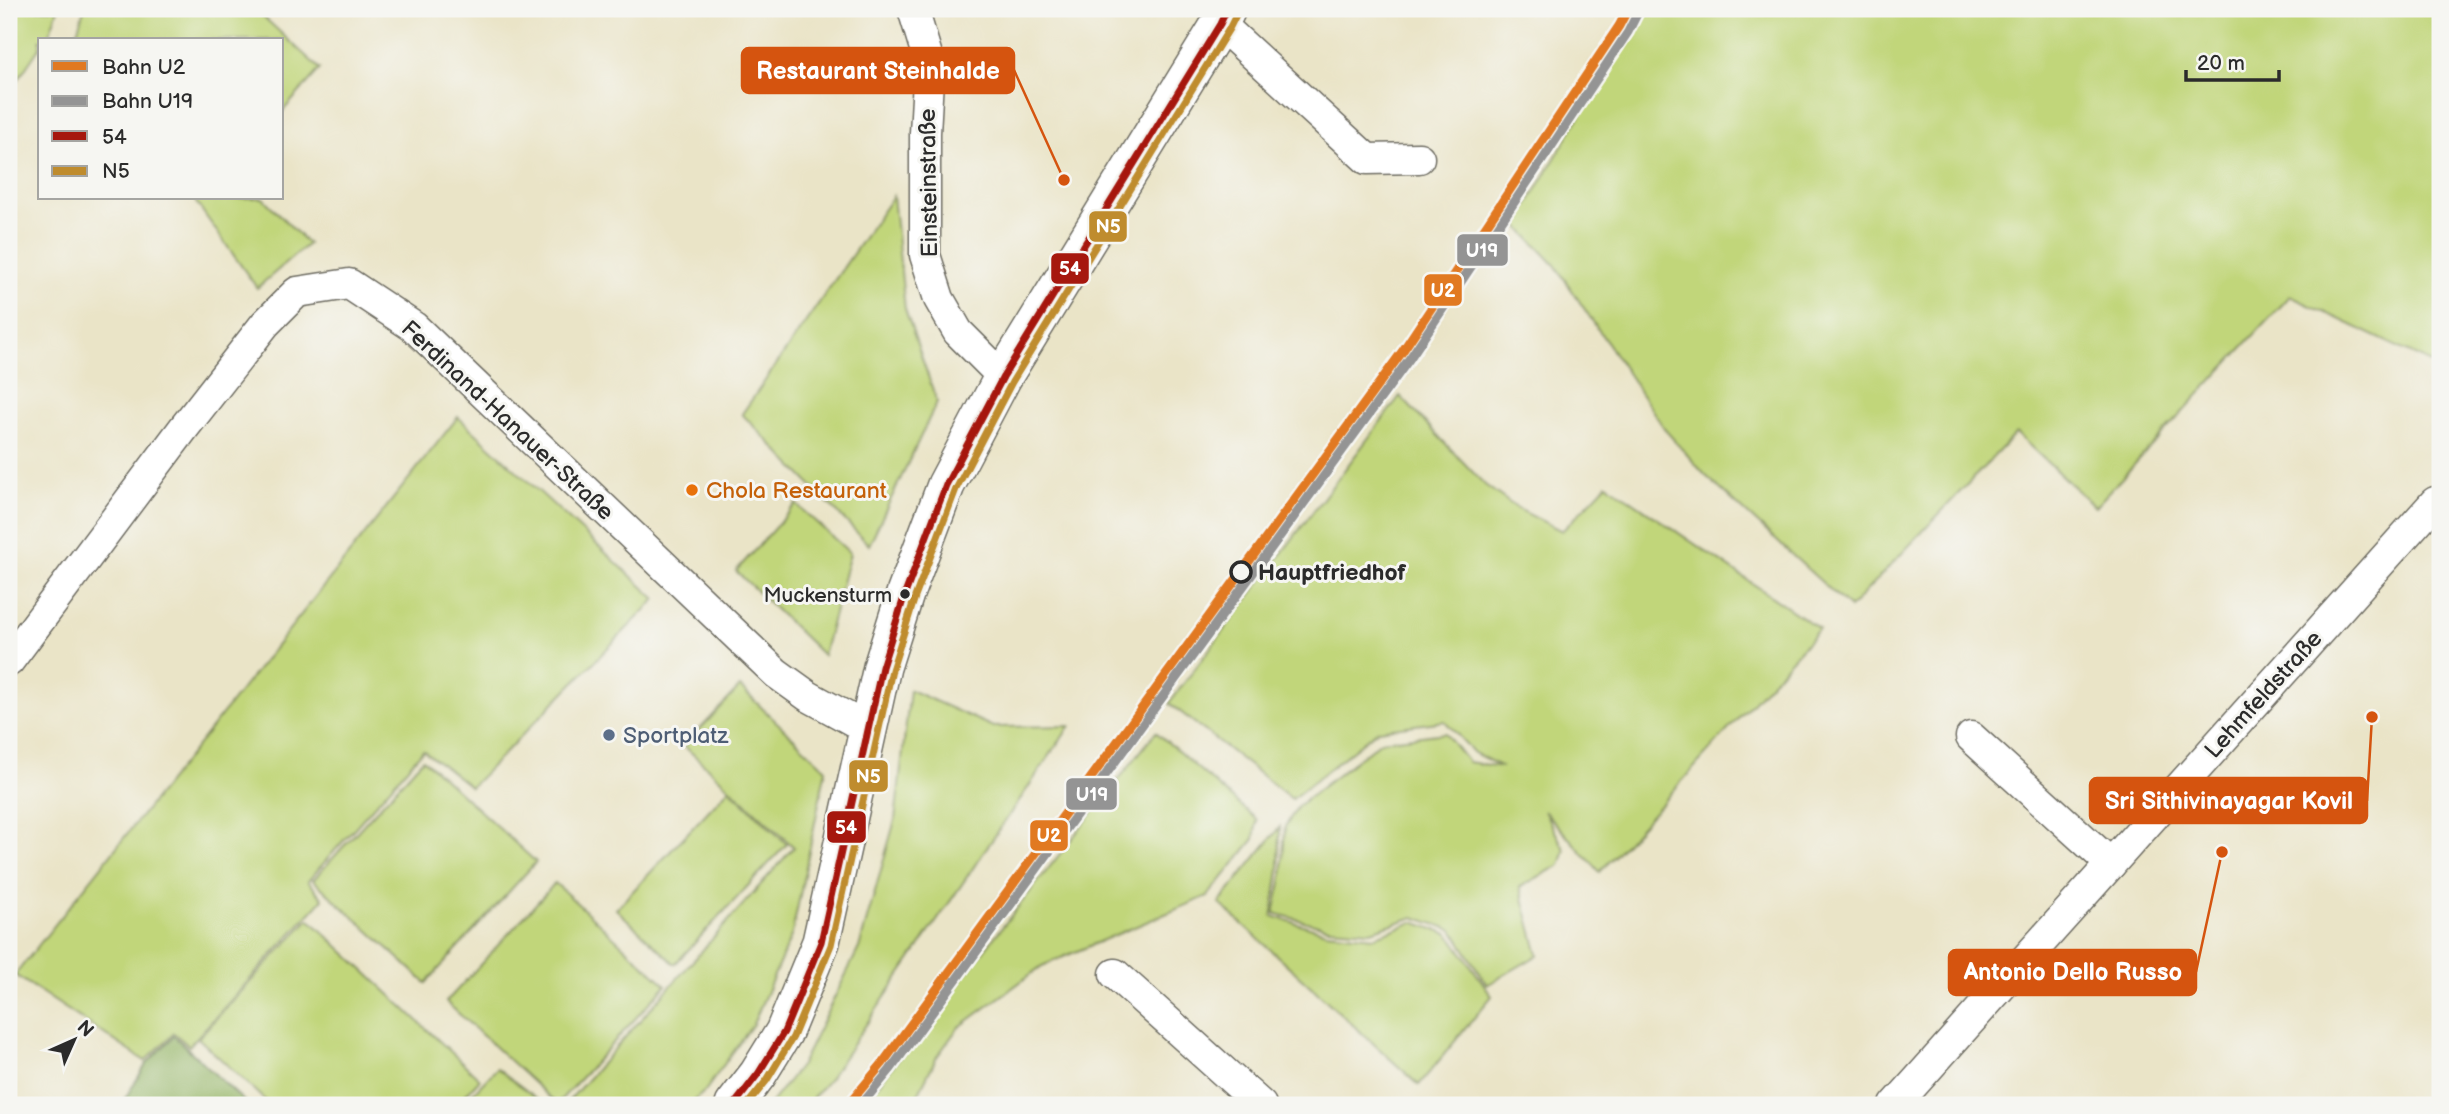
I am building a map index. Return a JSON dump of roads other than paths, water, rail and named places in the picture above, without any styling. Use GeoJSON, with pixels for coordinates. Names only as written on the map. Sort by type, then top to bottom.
{"type":"FeatureCollection","features":[{"type":"Feature","properties":{"kind":"street","name":"Einsteinstraße"},"geometry":{"type":"LineString","coordinates":[[913,9],[929,62],[925,133],[925,254],[939,299],[958,332],[1003,377]]}},
{"type":"Feature","properties":{"kind":"street"},"geometry":{"type":"LineString","coordinates":[[734,1105],[758,1074],[784,1031],[821,942],[882,667],[905,594],[946,485],[1003,377],[1223,17],[1367,159],[1419,158]]}},
{"type":"Feature","properties":{"kind":"street","name":"Ferdinand-Hanauer-Straße"},"geometry":{"type":"LineString","coordinates":[[9,661],[265,324],[297,292],[349,284],[414,327],[776,673],[808,696],[870,730]]}},
{"type":"Feature","properties":{"kind":"street","name":"Lehmfeldstraße"},"geometry":{"type":"LineString","coordinates":[[1895,1105],[2435,502]]}},
{"type":"Feature","properties":{"kind":"street"},"geometry":{"type":"LineString","coordinates":[[1971,737],[2111,863]]}},
{"type":"Feature","properties":{"kind":"street"},"geometry":{"type":"LineString","coordinates":[[1115,974],[1261,1105]]}},
{"type":"Feature","properties":{"kind":"rail line","name":"U2"},"geometry":{"type":"LineString","coordinates":[[848,1105],[882,1064],[1402,352],[1628,9]]}},
{"type":"Feature","properties":{"kind":"rail line","name":"U19"},"geometry":{"type":"LineString","coordinates":[[861,1105],[890,1070],[1410,358],[1628,32],[1637,14]]}},
{"type":"Feature","properties":{"kind":"place","name":"Restaurant Steinhalde"},"geometry":{"type":"Point","coordinates":[1064,180]}},
{"type":"Feature","properties":{"kind":"place","name":"Chola Restaurant"},"geometry":{"type":"Point","coordinates":[692,490]}},
{"type":"Feature","properties":{"kind":"place","name":"Hauptfriedhof"},"geometry":{"type":"Point","coordinates":[1241,572]}},
{"type":"Feature","properties":{"kind":"place","name":"Muckensturm"},"geometry":{"type":"Point","coordinates":[905,594]}},
{"type":"Feature","properties":{"kind":"place","name":"Sri Sithivinayagar Kovil"},"geometry":{"type":"Point","coordinates":[2372,717]}},
{"type":"Feature","properties":{"kind":"place","name":"Sportplatz"},"geometry":{"type":"Point","coordinates":[609,735]}},
{"type":"Feature","properties":{"kind":"place","name":"Antonio Dello Russo"},"geometry":{"type":"Point","coordinates":[2222,852]}}]}
